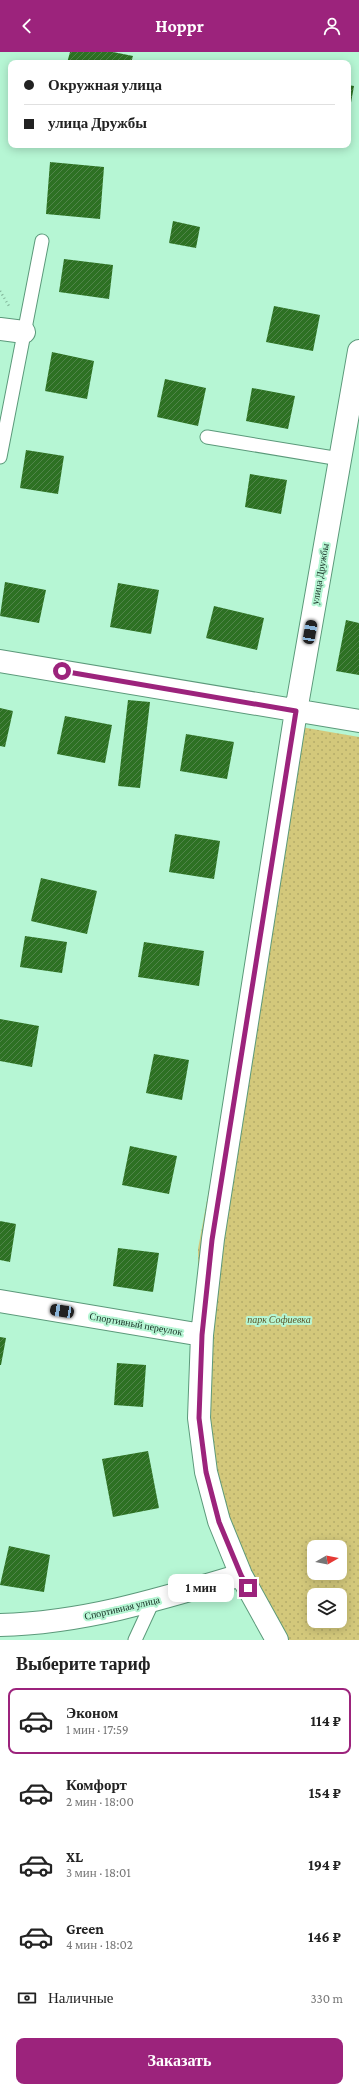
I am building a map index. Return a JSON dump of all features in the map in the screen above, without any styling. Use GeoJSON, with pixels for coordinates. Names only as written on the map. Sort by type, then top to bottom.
{"type":"FeatureCollection","features":[{"type":"Feature","properties":{"kind":"street"},"geometry":{"type":"LineString","coordinates":[[0,329],[24,332]]}},
{"type":"Feature","properties":{"kind":"street","name":"улица Дружбы"},"geometry":{"type":"LineString","coordinates":[[277,1640],[241,1575],[219,1522],[206,1472],[199,1418],[202,1335],[212,1240],[296,711],[359,351]]}},
{"type":"Feature","properties":{"kind":"street"},"geometry":{"type":"LineString","coordinates":[[0,660],[359,721]]}},
{"type":"Feature","properties":{"kind":"street","name":"Спортивный переулок"},"geometry":{"type":"LineString","coordinates":[[0,1301],[202,1335]]}},
{"type":"Feature","properties":{"kind":"street","name":"Спортивная улица"},"geometry":{"type":"LineString","coordinates":[[0,1625],[34,1624],[98,1615],[153,1601],[241,1575]]}},
{"type":"Feature","properties":{"kind":"lane"},"geometry":{"type":"LineString","coordinates":[[0,458],[42,241]]}},
{"type":"Feature","properties":{"kind":"lane"},"geometry":{"type":"LineString","coordinates":[[207,437],[340,460]]}},
{"type":"Feature","properties":{"kind":"lane"},"geometry":{"type":"LineString","coordinates":[[135,1640],[153,1601]]}},
{"type":"Feature","properties":{"kind":"green space","name":"парк Софиевка"},"geometry":{"type":"Polygon","coordinates":[[[295,726],[359,737],[359,1640],[278,1640],[224,1552],[200,1418],[198,1249],[295,726]]]}},
{"type":"Feature","properties":{"kind":"building"},"geometry":{"type":"Polygon","coordinates":[[[70,52],[113,52],[133,56],[132,60],[68,60],[70,52]]]}},
{"type":"Feature","properties":{"kind":"building"},"geometry":{"type":"Polygon","coordinates":[[[351,86],[354,86],[351,103],[351,86]]]}},
{"type":"Feature","properties":{"kind":"building"},"geometry":{"type":"Polygon","coordinates":[[[50,162],[104,167],[100,219],[46,214],[50,162]]]}},
{"type":"Feature","properties":{"kind":"building"},"geometry":{"type":"Polygon","coordinates":[[[173,221],[200,227],[196,248],[169,243],[173,221]]]}},
{"type":"Feature","properties":{"kind":"building"},"geometry":{"type":"Polygon","coordinates":[[[64,259],[113,265],[109,299],[59,292],[64,259]]]}},
{"type":"Feature","properties":{"kind":"building"},"geometry":{"type":"Polygon","coordinates":[[[274,306],[320,315],[313,351],[266,342],[274,306]]]}},
{"type":"Feature","properties":{"kind":"building"},"geometry":{"type":"Polygon","coordinates":[[[52,352],[94,361],[87,399],[45,391],[52,352]]]}},
{"type":"Feature","properties":{"kind":"building"},"geometry":{"type":"Polygon","coordinates":[[[165,379],[206,388],[198,426],[157,417],[165,379]]]}},
{"type":"Feature","properties":{"kind":"building"},"geometry":{"type":"Polygon","coordinates":[[[252,388],[295,396],[288,429],[246,421],[252,388]]]}},
{"type":"Feature","properties":{"kind":"building"},"geometry":{"type":"Polygon","coordinates":[[[26,450],[64,456],[58,494],[20,488],[26,450]]]}},
{"type":"Feature","properties":{"kind":"building"},"geometry":{"type":"Polygon","coordinates":[[[250,474],[287,480],[281,514],[245,507],[250,474]]]}},
{"type":"Feature","properties":{"kind":"building"},"geometry":{"type":"Polygon","coordinates":[[[5,582],[46,590],[39,623],[0,616],[5,582]]]}},
{"type":"Feature","properties":{"kind":"building"},"geometry":{"type":"Polygon","coordinates":[[[118,583],[159,590],[151,634],[110,627],[118,583]]]}},
{"type":"Feature","properties":{"kind":"building"},"geometry":{"type":"Polygon","coordinates":[[[214,606],[264,618],[257,650],[206,638],[214,606]]]}},
{"type":"Feature","properties":{"kind":"building"},"geometry":{"type":"Polygon","coordinates":[[[346,620],[359,623],[359,675],[336,671],[346,620]]]}},
{"type":"Feature","properties":{"kind":"building"},"geometry":{"type":"Polygon","coordinates":[[[128,700],[150,702],[140,788],[118,786],[128,700]]]}},
{"type":"Feature","properties":{"kind":"building"},"geometry":{"type":"Polygon","coordinates":[[[0,708],[13,711],[5,747],[0,746],[0,708]]]}},
{"type":"Feature","properties":{"kind":"building"},"geometry":{"type":"Polygon","coordinates":[[[65,716],[112,725],[105,763],[57,754],[65,716]]]}},
{"type":"Feature","properties":{"kind":"building"},"geometry":{"type":"Polygon","coordinates":[[[186,734],[234,742],[227,779],[180,771],[186,734]]]}},
{"type":"Feature","properties":{"kind":"building"},"geometry":{"type":"Polygon","coordinates":[[[175,834],[220,841],[214,879],[169,872],[175,834]]]}},
{"type":"Feature","properties":{"kind":"building"},"geometry":{"type":"Polygon","coordinates":[[[41,878],[97,891],[87,934],[31,921],[41,878]]]}},
{"type":"Feature","properties":{"kind":"building"},"geometry":{"type":"Polygon","coordinates":[[[25,936],[67,942],[62,973],[20,967],[25,936]]]}},
{"type":"Feature","properties":{"kind":"building"},"geometry":{"type":"Polygon","coordinates":[[[144,942],[204,951],[199,986],[138,977],[144,942]]]}},
{"type":"Feature","properties":{"kind":"building"},"geometry":{"type":"Polygon","coordinates":[[[0,1019],[39,1026],[32,1067],[0,1061],[0,1019]]]}},
{"type":"Feature","properties":{"kind":"building"},"geometry":{"type":"Polygon","coordinates":[[[154,1054],[189,1060],[182,1100],[146,1093],[154,1054]]]}},
{"type":"Feature","properties":{"kind":"building"},"geometry":{"type":"Polygon","coordinates":[[[130,1146],[177,1156],[169,1194],[122,1185],[130,1146]]]}},
{"type":"Feature","properties":{"kind":"building"},"geometry":{"type":"Polygon","coordinates":[[[0,1221],[16,1224],[10,1262],[0,1260],[0,1221]]]}},
{"type":"Feature","properties":{"kind":"building"},"geometry":{"type":"Polygon","coordinates":[[[118,1248],[159,1253],[153,1292],[113,1286],[118,1248]]]}},
{"type":"Feature","properties":{"kind":"building"},"geometry":{"type":"Polygon","coordinates":[[[0,1337],[6,1338],[1,1365],[0,1365],[0,1337]]]}},
{"type":"Feature","properties":{"kind":"building"},"geometry":{"type":"Polygon","coordinates":[[[117,1363],[146,1365],[143,1407],[114,1405],[117,1363]]]}},
{"type":"Feature","properties":{"kind":"building"},"geometry":{"type":"Polygon","coordinates":[[[148,1451],[159,1508],[113,1517],[102,1459],[148,1451]]]}},
{"type":"Feature","properties":{"kind":"building"},"geometry":{"type":"Polygon","coordinates":[[[9,1546],[50,1555],[44,1592],[0,1585],[9,1546]]]}},
{"type":"Feature","properties":{"kind":"route"},"geometry":{"type":"LineString","coordinates":[[62,671],[296,711],[212,1240],[202,1335],[199,1418],[206,1472],[219,1522],[248,1588]]}}]}
